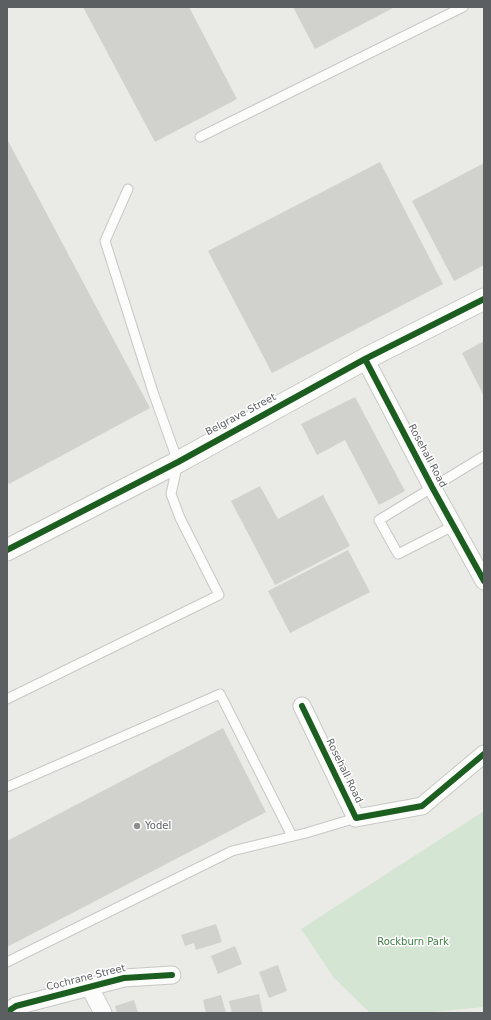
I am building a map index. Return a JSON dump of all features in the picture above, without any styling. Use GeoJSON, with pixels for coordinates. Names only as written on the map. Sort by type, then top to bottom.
{"type":"FeatureCollection","features":[{"type":"Feature","properties":{"kind":"street","name":"Belgrave Street"},"geometry":{"type":"LineString","coordinates":[[7,550],[178,462],[365,359],[484,299]]}},
{"type":"Feature","properties":{"kind":"street","name":"Rosehall Road"},"geometry":{"type":"LineString","coordinates":[[365,359],[432,488],[484,581]]}},
{"type":"Feature","properties":{"kind":"street","name":"Rosehall Road"},"geometry":{"type":"LineString","coordinates":[[302,706],[356,818],[422,806],[484,754]]}},
{"type":"Feature","properties":{"kind":"street","name":"Cochrane Street"},"geometry":{"type":"LineString","coordinates":[[7,1012],[16,1006],[124,978],[172,975]]}},
{"type":"Feature","properties":{"kind":"street"},"geometry":{"type":"LineString","coordinates":[[90,986],[103,1013]]}},
{"type":"Feature","properties":{"kind":"lane"},"geometry":{"type":"LineString","coordinates":[[200,137],[463,7]]}},
{"type":"Feature","properties":{"kind":"lane"},"geometry":{"type":"LineString","coordinates":[[7,700],[219,595],[180,518],[171,494],[178,462],[153,392],[105,241],[128,189]]}},
{"type":"Feature","properties":{"kind":"lane"},"geometry":{"type":"LineString","coordinates":[[453,526],[398,554],[379,520],[484,456]]}},
{"type":"Feature","properties":{"kind":"lane"},"geometry":{"type":"LineString","coordinates":[[7,787],[220,694],[292,836]]}},
{"type":"Feature","properties":{"kind":"lane"},"geometry":{"type":"LineString","coordinates":[[7,962],[232,851],[356,818]]}},
{"type":"Feature","properties":{"kind":"green space","name":"Rockburn Park"},"geometry":{"type":"Polygon","coordinates":[[[484,811],[484,1007],[421,1013],[370,1013],[334,978],[301,929],[484,811]]]}},
{"type":"Feature","properties":{"kind":"building"},"geometry":{"type":"Polygon","coordinates":[[[83,7],[189,7],[237,99],[155,142],[83,7]]]}},
{"type":"Feature","properties":{"kind":"building"},"geometry":{"type":"Polygon","coordinates":[[[293,7],[395,7],[315,49],[293,7]]]}},
{"type":"Feature","properties":{"kind":"building"},"geometry":{"type":"Polygon","coordinates":[[[7,139],[150,408],[9,484],[7,481],[7,139]]]}},
{"type":"Feature","properties":{"kind":"building"},"geometry":{"type":"Polygon","coordinates":[[[380,162],[443,284],[272,373],[208,251],[380,162]]]}},
{"type":"Feature","properties":{"kind":"building"},"geometry":{"type":"Polygon","coordinates":[[[484,163],[484,265],[454,281],[412,201],[484,163]]]}},
{"type":"Feature","properties":{"kind":"building"},"geometry":{"type":"Polygon","coordinates":[[[484,341],[484,396],[462,353],[484,341]]]}},
{"type":"Feature","properties":{"kind":"building"},"geometry":{"type":"Polygon","coordinates":[[[355,397],[405,491],[379,505],[345,440],[317,455],[301,424],[355,397]]]}},
{"type":"Feature","properties":{"kind":"building"},"geometry":{"type":"Polygon","coordinates":[[[260,486],[278,519],[323,495],[350,546],[275,585],[231,501],[260,486]]]}},
{"type":"Feature","properties":{"kind":"building"},"geometry":{"type":"Polygon","coordinates":[[[348,550],[370,592],[290,633],[268,591],[348,550]]]}},
{"type":"Feature","properties":{"kind":"building","name":"Yodel"},"geometry":{"type":"Polygon","coordinates":[[[223,728],[266,812],[7,947],[7,841],[223,728]]]}},
{"type":"Feature","properties":{"kind":"building"},"geometry":{"type":"Polygon","coordinates":[[[216,924],[222,942],[196,950],[194,943],[185,946],[181,935],[216,924]]]}},
{"type":"Feature","properties":{"kind":"building"},"geometry":{"type":"Polygon","coordinates":[[[235,946],[242,964],[218,974],[211,956],[235,946]]]}},
{"type":"Feature","properties":{"kind":"building"},"geometry":{"type":"Polygon","coordinates":[[[278,965],[287,991],[269,998],[259,972],[278,965]]]}},
{"type":"Feature","properties":{"kind":"building"},"geometry":{"type":"Polygon","coordinates":[[[259,994],[263,1013],[232,1013],[229,1001],[259,994]]]}},
{"type":"Feature","properties":{"kind":"building"},"geometry":{"type":"Polygon","coordinates":[[[221,995],[226,1013],[206,1013],[203,1000],[221,995]]]}},
{"type":"Feature","properties":{"kind":"building"},"geometry":{"type":"Polygon","coordinates":[[[134,1000],[138,1013],[117,1013],[115,1006],[134,1000]]]}},
{"type":"Feature","properties":{"kind":"cycle path"},"geometry":{"type":"LineString","coordinates":[[7,550],[178,462],[365,359],[484,299]]}},
{"type":"Feature","properties":{"kind":"cycle path"},"geometry":{"type":"LineString","coordinates":[[365,359],[432,487],[484,581]]}},
{"type":"Feature","properties":{"kind":"cycle path"},"geometry":{"type":"LineString","coordinates":[[302,706],[356,818],[422,806],[484,754]]}},
{"type":"Feature","properties":{"kind":"cycle path"},"geometry":{"type":"LineString","coordinates":[[7,1012],[16,1006],[124,978],[172,975]]}},
{"type":"Feature","properties":{"kind":"place","name":"Yodel"},"geometry":{"type":"Point","coordinates":[137,826]}}]}
